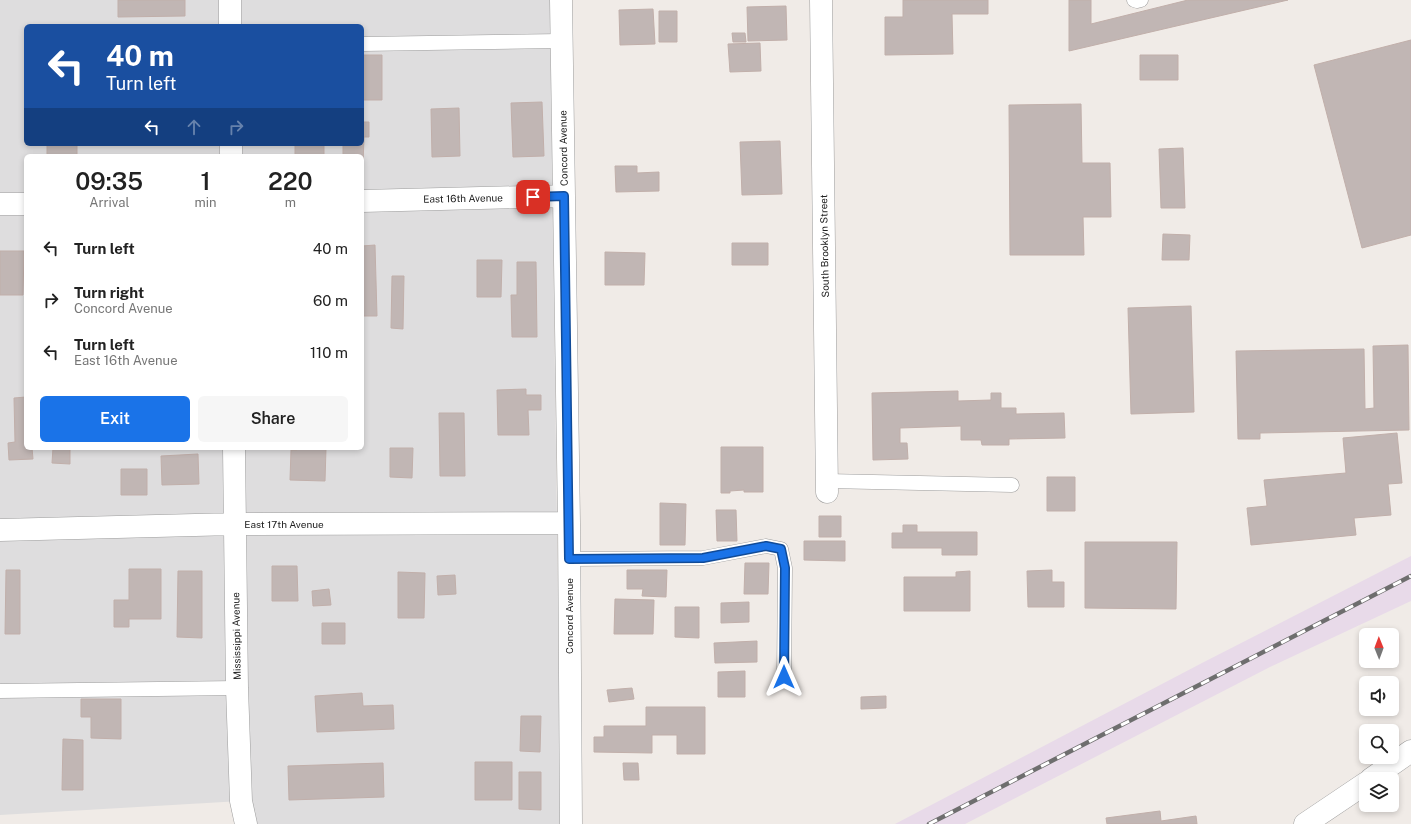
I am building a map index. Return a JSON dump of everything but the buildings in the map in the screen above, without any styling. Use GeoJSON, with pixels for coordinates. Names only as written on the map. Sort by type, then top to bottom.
{"type":"FeatureCollection","features":[{"type":"Feature","properties":{"kind":"street"},"geometry":{"type":"LineString","coordinates":[[230,0],[230,24]]}},
{"type":"Feature","properties":{"kind":"street","name":"Concord Avenue"},"geometry":{"type":"LineString","coordinates":[[561,0],[569,523],[571,824]]}},
{"type":"Feature","properties":{"kind":"street","name":"South Brooklyn Street"},"geometry":{"type":"LineString","coordinates":[[821,0],[827,486]]}},
{"type":"Feature","properties":{"kind":"street","name":"East 16th Avenue"},"geometry":{"type":"LineString","coordinates":[[364,200],[564,196]]}},
{"type":"Feature","properties":{"kind":"street"},"geometry":{"type":"LineString","coordinates":[[0,204],[24,204]]}},
{"type":"Feature","properties":{"kind":"street","name":"Mississippi Avenue"},"geometry":{"type":"LineString","coordinates":[[234,450],[237,688],[241,801],[246,824]]}},
{"type":"Feature","properties":{"kind":"street","name":"East 17th Avenue"},"geometry":{"type":"LineString","coordinates":[[0,530],[234,524],[569,523]]}},
{"type":"Feature","properties":{"kind":"street"},"geometry":{"type":"LineString","coordinates":[[1381,772],[1411,751]]}},
{"type":"Feature","properties":{"kind":"street"},"geometry":{"type":"LineString","coordinates":[[1304,824],[1359,787]]}},
{"type":"Feature","properties":{"kind":"lane"},"geometry":{"type":"LineString","coordinates":[[1134,0],[1141,0]]}},
{"type":"Feature","properties":{"kind":"lane"},"geometry":{"type":"LineString","coordinates":[[364,44],[561,41]]}},
{"type":"Feature","properties":{"kind":"lane"},"geometry":{"type":"LineString","coordinates":[[827,486],[1012,485]]}},
{"type":"Feature","properties":{"kind":"lane"},"geometry":{"type":"LineString","coordinates":[[569,559],[703,558],[766,546],[781,549],[785,568],[784,677]]}},
{"type":"Feature","properties":{"kind":"lane"},"geometry":{"type":"LineString","coordinates":[[0,691],[237,688]]}},
{"type":"Feature","properties":{"kind":"shaded area"},"geometry":{"type":"Polygon","coordinates":[[[0,0],[550,0],[561,824],[246,824],[241,801],[0,815],[0,0]]]}},
{"type":"Feature","properties":{"kind":"shaded area"},"geometry":{"type":"Polygon","coordinates":[[[1411,556],[1411,601],[1270,667],[965,824],[895,824],[1202,663],[1411,556]]]}},
{"type":"Feature","properties":{"kind":"railway"},"geometry":{"type":"LineString","coordinates":[[929,824],[1411,576]]}},
{"type":"Feature","properties":{"kind":"route"},"geometry":{"type":"LineString","coordinates":[[533,197],[564,196],[569,559],[703,558],[766,546],[781,549],[785,568],[784,677]]}}]}
